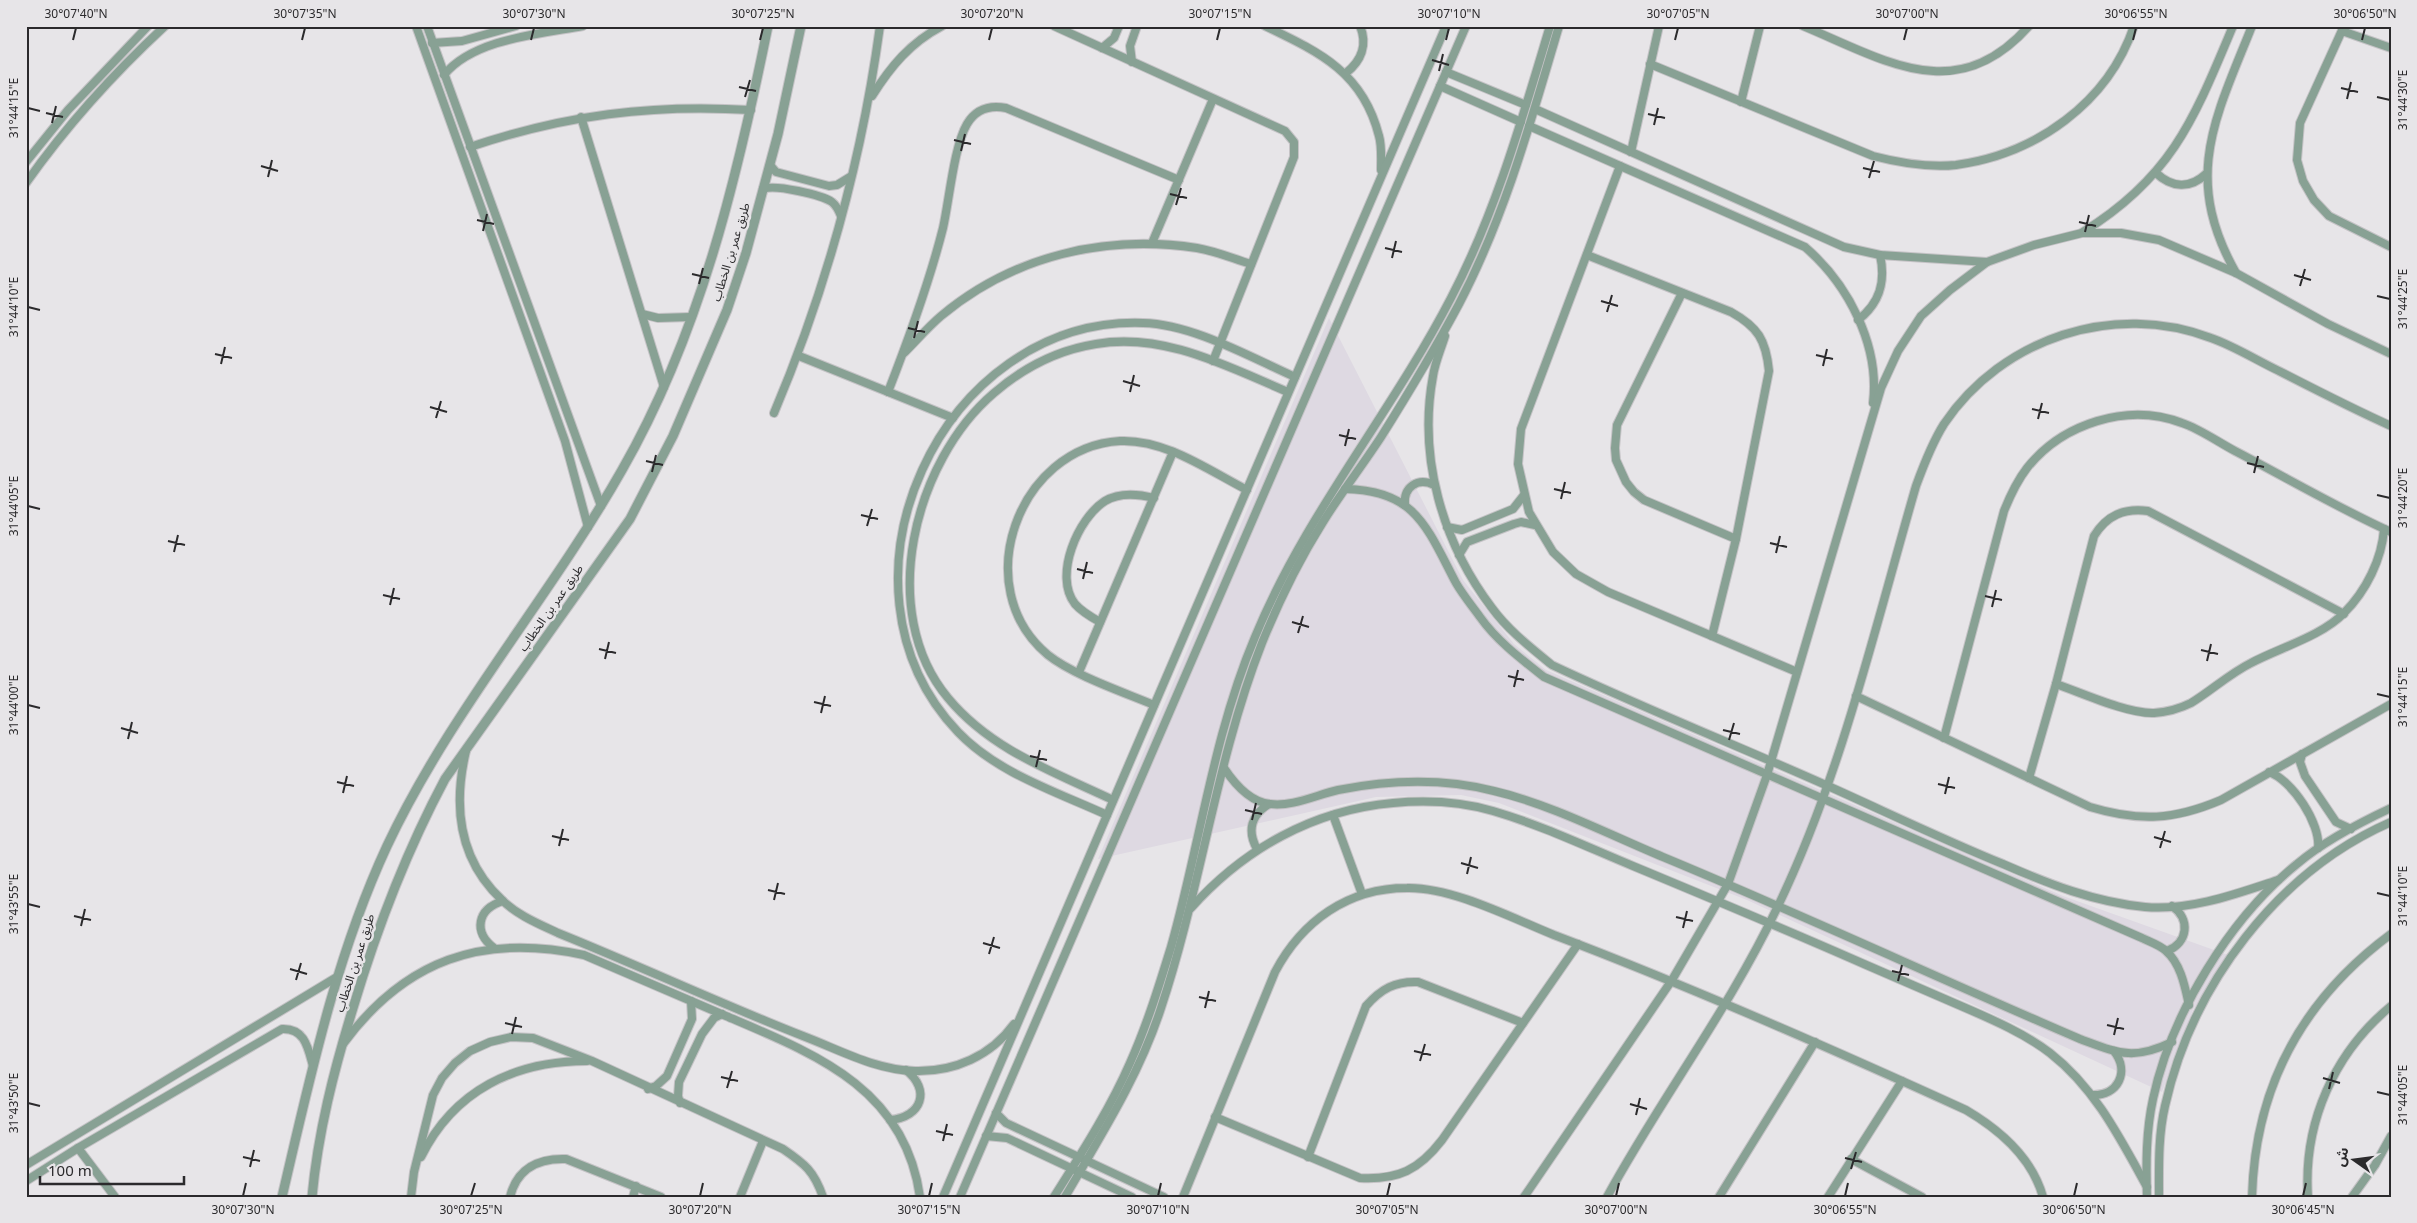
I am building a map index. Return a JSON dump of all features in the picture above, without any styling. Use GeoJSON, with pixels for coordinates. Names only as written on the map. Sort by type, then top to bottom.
{"type":"FeatureCollection","features":[{"type":"Feature","properties":{"kind":"street"},"geometry":{"type":"LineString","coordinates":[[26,162],[68,110],[148,26]]}},
{"type":"Feature","properties":{"kind":"street"},"geometry":{"type":"LineString","coordinates":[[26,183],[68,127],[99,90],[165,26]]}},
{"type":"Feature","properties":{"kind":"street"},"geometry":{"type":"LineString","coordinates":[[416,26],[565,441],[588,527]]}},
{"type":"Feature","properties":{"kind":"street"},"geometry":{"type":"LineString","coordinates":[[427,26],[601,506]]}},
{"type":"Feature","properties":{"kind":"street"},"geometry":{"type":"LineString","coordinates":[[432,44],[462,42],[516,26]]}},
{"type":"Feature","properties":{"kind":"street"},"geometry":{"type":"LineString","coordinates":[[444,75],[459,59],[480,49],[583,26]]}},
{"type":"Feature","properties":{"kind":"street","name":"طريق عمر بن الخطاب"},"geometry":{"type":"LineString","coordinates":[[282,1197],[337,977],[376,871],[428,768],[588,527],[628,460],[664,387],[725,215],[751,110],[768,26]]}},
{"type":"Feature","properties":{"kind":"street","name":"طريق عمر بن الخطاب"},"geometry":{"type":"LineString","coordinates":[[312,1197],[321,1135],[341,1048],[375,936],[400,874],[423,820],[445,779],[630,519],[673,436],[727,310],[770,165],[801,26]]}},
{"type":"Feature","properties":{"kind":"street"},"geometry":{"type":"LineString","coordinates":[[774,413],[799,356],[831,253],[871,98],[880,26]]}},
{"type":"Feature","properties":{"kind":"street"},"geometry":{"type":"LineString","coordinates":[[871,98],[903,53],[924,36],[942,26]]}},
{"type":"Feature","properties":{"kind":"street"},"geometry":{"type":"LineString","coordinates":[[1054,26],[1285,131],[1294,142],[1294,157],[1212,361]]}},
{"type":"Feature","properties":{"kind":"street"},"geometry":{"type":"LineString","coordinates":[[1102,48],[1114,38],[1120,26]]}},
{"type":"Feature","properties":{"kind":"street"},"geometry":{"type":"LineString","coordinates":[[1132,62],[1130,46],[1137,26]]}},
{"type":"Feature","properties":{"kind":"street"},"geometry":{"type":"LineString","coordinates":[[1265,26],[1316,53],[1346,73],[1368,102],[1380,137],[1381,174]]}},
{"type":"Feature","properties":{"kind":"street"},"geometry":{"type":"LineString","coordinates":[[1346,73],[1361,56],[1364,44],[1360,26]]}},
{"type":"Feature","properties":{"kind":"street"},"geometry":{"type":"LineString","coordinates":[[943,1197],[1446,26]]}},
{"type":"Feature","properties":{"kind":"street"},"geometry":{"type":"LineString","coordinates":[[960,1197],[1466,26]]}},
{"type":"Feature","properties":{"kind":"street"},"geometry":{"type":"LineString","coordinates":[[1054,1197],[1130,1063],[1152,1007],[1171,945],[1232,702],[1254,639],[1281,578],[1314,519],[1372,433],[1451,299],[1474,252],[1510,174],[1521,122],[1550,26]]}},
{"type":"Feature","properties":{"kind":"street"},"geometry":{"type":"LineString","coordinates":[[1065,1197],[1138,1068],[1160,1010],[1189,910],[1240,705],[1262,642],[1290,582],[1322,524],[1380,439],[1449,321],[1482,256],[1535,109],[1559,26]]}},
{"type":"Feature","properties":{"kind":"street"},"geometry":{"type":"LineString","coordinates":[[1631,152],[1659,26]]}},
{"type":"Feature","properties":{"kind":"street"},"geometry":{"type":"LineString","coordinates":[[1741,102],[1760,26]]}},
{"type":"Feature","properties":{"kind":"street"},"geometry":{"type":"LineString","coordinates":[[1803,26],[1899,66],[1923,72],[1958,70],[1995,57],[2013,44],[2029,26]]}},
{"type":"Feature","properties":{"kind":"street"},"geometry":{"type":"LineString","coordinates":[[1650,64],[1873,156],[1897,162],[1926,165],[1956,164],[1986,158],[2041,138],[2066,121],[2092,98],[2113,70],[2134,26]]}},
{"type":"Feature","properties":{"kind":"street"},"geometry":{"type":"LineString","coordinates":[[2082,233],[2126,202],[2156,173],[2192,120],[2233,26]]}},
{"type":"Feature","properties":{"kind":"street"},"geometry":{"type":"LineString","coordinates":[[2236,273],[2223,250],[2214,226],[2208,201],[2206,174],[2208,148],[2214,123],[2252,26]]}},
{"type":"Feature","properties":{"kind":"street"},"geometry":{"type":"LineString","coordinates":[[2391,48],[2343,29],[2300,124],[2297,160],[2303,181],[2314,200],[2329,216],[2391,247]]}},
{"type":"Feature","properties":{"kind":"street"},"geometry":{"type":"LineString","coordinates":[[1446,72],[1526,106]]}},
{"type":"Feature","properties":{"kind":"street"},"geometry":{"type":"LineString","coordinates":[[1535,77],[1544,79]]}},
{"type":"Feature","properties":{"kind":"street"},"geometry":{"type":"LineString","coordinates":[[1440,86],[1521,122]]}},
{"type":"Feature","properties":{"kind":"street"},"geometry":{"type":"LineString","coordinates":[[1152,243],[1213,98]]}},
{"type":"Feature","properties":{"kind":"street"},"geometry":{"type":"LineString","coordinates":[[888,392],[925,291],[966,125],[983,109],[995,106],[1006,108],[1179,180]]}},
{"type":"Feature","properties":{"kind":"street"},"geometry":{"type":"LineString","coordinates":[[470,147],[525,130],[581,117],[674,108],[751,110]]}},
{"type":"Feature","properties":{"kind":"street"},"geometry":{"type":"LineString","coordinates":[[1535,109],[1844,247],[1880,255],[1987,262]]}},
{"type":"Feature","properties":{"kind":"street"},"geometry":{"type":"LineString","coordinates":[[581,117],[664,387]]}},
{"type":"Feature","properties":{"kind":"street"},"geometry":{"type":"LineString","coordinates":[[1529,126],[1805,247],[1824,264],[1844,290],[1858,320],[1870,355],[1874,392],[1870,428]]}},
{"type":"Feature","properties":{"kind":"street"},"geometry":{"type":"LineString","coordinates":[[770,165],[781,173],[829,186],[844,182],[850,177]]}},
{"type":"Feature","properties":{"kind":"street"},"geometry":{"type":"LineString","coordinates":[[1620,166],[1521,429],[1518,464],[1524,496],[1535,525],[1553,552],[1576,574],[1608,592],[1797,672]]}},
{"type":"Feature","properties":{"kind":"street"},"geometry":{"type":"LineString","coordinates":[[2156,173],[2163,180],[2181,186],[2190,184],[2206,174]]}},
{"type":"Feature","properties":{"kind":"street"},"geometry":{"type":"LineString","coordinates":[[763,189],[778,187],[826,199],[838,208],[841,216]]}},
{"type":"Feature","properties":{"kind":"street"},"geometry":{"type":"LineString","coordinates":[[1524,1197],[1672,980],[1728,884],[1767,775],[1881,388],[1895,358],[1921,316],[1987,262],[2034,244],[2082,233],[2121,233],[2159,240],[2236,273],[2328,324],[2391,354]]}},
{"type":"Feature","properties":{"kind":"street"},"geometry":{"type":"LineString","coordinates":[[902,355],[941,316],[986,284],[1036,261],[1089,246],[1152,243],[1199,248],[1251,264]]}},
{"type":"Feature","properties":{"kind":"street"},"geometry":{"type":"LineString","coordinates":[[1586,255],[1747,321],[1760,335],[1767,352],[1769,371],[1736,539],[1712,636]]}},
{"type":"Feature","properties":{"kind":"street"},"geometry":{"type":"LineString","coordinates":[[1858,320],[1875,303],[1880,292],[1883,268],[1880,255]]}},
{"type":"Feature","properties":{"kind":"street"},"geometry":{"type":"LineString","coordinates":[[1682,293],[1618,425],[1615,448],[1616,460],[1626,482],[1644,500],[1736,539]]}},
{"type":"Feature","properties":{"kind":"street"},"geometry":{"type":"LineString","coordinates":[[642,314],[658,318],[690,317]]}},
{"type":"Feature","properties":{"kind":"street"},"geometry":{"type":"LineString","coordinates":[[1449,321],[1433,375],[1428,430],[1434,485],[1447,527],[1469,575],[1492,609],[1520,639],[1552,665],[1828,786],[1957,845],[2062,889],[2124,904],[2148,907],[2172,906],[2225,897],[2278,880]]}},
{"type":"Feature","properties":{"kind":"street"},"geometry":{"type":"LineString","coordinates":[[1107,815],[1021,775],[988,757],[959,733],[941,712],[916,672],[904,637],[897,600],[898,563],[903,525],[916,488],[932,452],[953,418],[978,389],[1006,363],[1038,344],[1073,330],[1109,324],[1144,322],[1184,330],[1295,377]]}},
{"type":"Feature","properties":{"kind":"street"},"geometry":{"type":"LineString","coordinates":[[1607,1197],[1726,1002],[1779,905],[1824,800],[1916,486],[1928,454],[1944,424],[1965,398],[1989,374],[2032,347],[2079,329],[2112,324],[2146,323],[2179,328],[2211,338],[2350,408],[2391,426]]}},
{"type":"Feature","properties":{"kind":"street"},"geometry":{"type":"LineString","coordinates":[[1113,800],[997,744],[969,722],[946,696],[928,667],[916,634],[909,600],[909,565],[915,530],[926,492],[944,456],[966,424],[992,394],[1024,370],[1059,353],[1097,343],[1137,341],[1176,347],[1288,392]]}},
{"type":"Feature","properties":{"kind":"street"},"geometry":{"type":"LineString","coordinates":[[799,356],[953,418]]}},
{"type":"Feature","properties":{"kind":"street"},"geometry":{"type":"LineString","coordinates":[[1944,738],[2004,511],[2013,489],[2027,468],[2044,450],[2081,426],[2109,418],[2138,415],[2182,423],[2387,530],[2371,576],[2344,614],[2325,627],[2250,663],[2191,703],[2173,710],[2152,713],[2132,710],[2056,684]]}},
{"type":"Feature","properties":{"kind":"street"},"geometry":{"type":"LineString","coordinates":[[1154,706],[1079,672],[1048,655],[1024,629],[1010,597],[1007,562],[1014,527],[1029,496],[1048,474],[1069,457],[1094,446],[1120,441],[1148,443],[1173,452],[1246,490]]}},
{"type":"Feature","properties":{"kind":"street"},"geometry":{"type":"LineString","coordinates":[[1079,672],[1173,452]]}},
{"type":"Feature","properties":{"kind":"street"},"geometry":{"type":"LineString","coordinates":[[1405,505],[1406,494],[1412,485],[1424,481],[1434,485]]}},
{"type":"Feature","properties":{"kind":"street"},"geometry":{"type":"LineString","coordinates":[[1345,489],[1365,489],[1386,495],[1405,505],[1422,520],[1438,546],[1457,584],[1481,620],[1511,651],[1544,677],[2030,889],[2167,951],[2175,963],[2184,984],[2189,1005]]}},
{"type":"Feature","properties":{"kind":"street"},"geometry":{"type":"LineString","coordinates":[[1100,622],[1081,609],[1069,592],[1067,573],[1074,541],[1087,519],[1105,501],[1120,495],[1137,494],[1154,498]]}},
{"type":"Feature","properties":{"kind":"street"},"geometry":{"type":"LineString","coordinates":[[1447,527],[1462,530],[1507,512],[1518,506],[1524,496]]}},
{"type":"Feature","properties":{"kind":"street"},"geometry":{"type":"LineString","coordinates":[[2029,778],[2056,684],[2094,536],[2101,525],[2111,517],[2123,511],[2135,509],[2148,511],[2344,614]]}},
{"type":"Feature","properties":{"kind":"street"},"geometry":{"type":"LineString","coordinates":[[1459,555],[1467,542],[1521,522],[1535,525]]}},
{"type":"Feature","properties":{"kind":"street"},"geometry":{"type":"LineString","coordinates":[[1856,696],[2090,807],[2116,815],[2143,818],[2170,816],[2196,810],[2221,800],[2391,704]]}},
{"type":"Feature","properties":{"kind":"street"},"geometry":{"type":"LineString","coordinates":[[466,749],[459,792],[462,832],[477,869],[503,901],[529,919],[558,933],[765,1021],[874,1064],[906,1070],[938,1069],[980,1057],[996,1045],[1021,1014]]}},
{"type":"Feature","properties":{"kind":"street"},"geometry":{"type":"LineString","coordinates":[[2302,754],[2300,762],[2305,776],[2336,822],[2351,829]]}},
{"type":"Feature","properties":{"kind":"street"},"geometry":{"type":"LineString","coordinates":[[1224,768],[1234,782],[1250,796],[1269,804],[1290,803],[1338,790],[1390,782],[1443,782],[1495,791],[1543,808],[1779,905],[2029,1017],[2114,1051],[2144,1054],[2172,1042]]}},
{"type":"Feature","properties":{"kind":"street"},"geometry":{"type":"LineString","coordinates":[[2270,772],[2285,780],[2315,824],[2318,832],[2318,848]]}},
{"type":"Feature","properties":{"kind":"street"},"geometry":{"type":"LineString","coordinates":[[1189,910],[1227,872],[1257,849],[1300,826],[1346,810],[1394,802],[1442,802],[1490,810],[1536,826],[1770,923],[2019,1033],[2065,1066],[2092,1095],[2112,1123],[2147,1188]]}},
{"type":"Feature","properties":{"kind":"street"},"geometry":{"type":"LineString","coordinates":[[1257,849],[1251,832],[1252,824],[1255,815],[1269,804]]}},
{"type":"Feature","properties":{"kind":"street"},"geometry":{"type":"LineString","coordinates":[[2147,1197],[2146,1158],[2151,1108],[2161,1070],[2189,1005],[2225,942],[2246,914],[2278,880],[2318,848],[2391,808]]}},
{"type":"Feature","properties":{"kind":"street"},"geometry":{"type":"LineString","coordinates":[[1333,815],[1362,894]]}},
{"type":"Feature","properties":{"kind":"street"},"geometry":{"type":"LineString","coordinates":[[2159,1197],[2159,1152],[2164,1108],[2176,1064],[2210,990],[2254,926],[2284,894],[2349,844],[2391,822]]}},
{"type":"Feature","properties":{"kind":"street"},"geometry":{"type":"LineString","coordinates":[[1183,1197],[1274,972],[1284,955],[1295,940],[1322,914],[1362,894],[1393,888],[1434,891],[1451,895],[1672,980],[1726,1002],[1966,1110],[1990,1124],[2012,1143],[2029,1166],[2043,1197]]}},
{"type":"Feature","properties":{"kind":"street"},"geometry":{"type":"LineString","coordinates":[[494,948],[483,937],[480,922],[492,904],[503,901]]}},
{"type":"Feature","properties":{"kind":"street"},"geometry":{"type":"LineString","coordinates":[[2167,951],[2179,944],[2185,931],[2183,916],[2172,906]]}},
{"type":"Feature","properties":{"kind":"street"},"geometry":{"type":"LineString","coordinates":[[2252,1197],[2257,1141],[2264,1110],[2287,1051],[2303,1024],[2332,986],[2366,953],[2391,934]]}},
{"type":"Feature","properties":{"kind":"street"},"geometry":{"type":"LineString","coordinates":[[1215,1117],[1360,1178],[1379,1179],[1398,1175],[1415,1167],[1430,1155],[1442,1140],[1578,944]]}},
{"type":"Feature","properties":{"kind":"street"},"geometry":{"type":"LineString","coordinates":[[341,1048],[361,1020],[386,995],[415,975],[447,960],[494,948],[515,946],[550,948],[584,955],[799,1048],[853,1080],[870,1096],[890,1120],[904,1142],[912,1162],[920,1197]]}},
{"type":"Feature","properties":{"kind":"street"},"geometry":{"type":"LineString","coordinates":[[26,1165],[337,977]]}},
{"type":"Feature","properties":{"kind":"street"},"geometry":{"type":"LineString","coordinates":[[1308,1157],[1366,1006],[1375,995],[1387,987],[1407,981],[1418,982],[1523,1023]]}},
{"type":"Feature","properties":{"kind":"street"},"geometry":{"type":"LineString","coordinates":[[648,1089],[656,1086],[667,1076],[692,1019],[691,1001]]}},
{"type":"Feature","properties":{"kind":"street"},"geometry":{"type":"LineString","coordinates":[[2308,1197],[2306,1173],[2309,1142],[2318,1111],[2347,1051],[2369,1024],[2391,1006]]}},
{"type":"Feature","properties":{"kind":"street"},"geometry":{"type":"LineString","coordinates":[[680,1103],[678,1096],[679,1082],[702,1034],[714,1018],[722,1014]]}},
{"type":"Feature","properties":{"kind":"street"},"geometry":{"type":"LineString","coordinates":[[26,1182],[78,1148],[282,1029],[295,1030],[301,1034],[314,1066]]}},
{"type":"Feature","properties":{"kind":"street"},"geometry":{"type":"LineString","coordinates":[[411,1197],[414,1172],[434,1095],[442,1078],[455,1063],[470,1051],[497,1040],[511,1037],[533,1038],[592,1061],[648,1089],[783,1149],[807,1166],[817,1180],[823,1197]]}},
{"type":"Feature","properties":{"kind":"street"},"geometry":{"type":"LineString","coordinates":[[1719,1197],[1815,1042]]}},
{"type":"Feature","properties":{"kind":"street"},"geometry":{"type":"LineString","coordinates":[[2092,1095],[2108,1093],[2120,1082],[2122,1066],[2114,1051]]}},
{"type":"Feature","properties":{"kind":"street"},"geometry":{"type":"LineString","coordinates":[[414,1172],[428,1143],[447,1117],[471,1095],[498,1078],[528,1067],[560,1061],[592,1061]]}},
{"type":"Feature","properties":{"kind":"street"},"geometry":{"type":"LineString","coordinates":[[890,1120],[902,1119],[913,1112],[919,1102],[920,1089],[915,1078],[906,1070]]}},
{"type":"Feature","properties":{"kind":"street"},"geometry":{"type":"LineString","coordinates":[[1828,1197],[1902,1081]]}},
{"type":"Feature","properties":{"kind":"street"},"geometry":{"type":"LineString","coordinates":[[996,1112],[1006,1123],[1164,1197]]}},
{"type":"Feature","properties":{"kind":"street"},"geometry":{"type":"LineString","coordinates":[[986,1136],[1007,1138],[1132,1197]]}},
{"type":"Feature","properties":{"kind":"street"},"geometry":{"type":"LineString","coordinates":[[2352,1197],[2375,1165],[2391,1136]]}},
{"type":"Feature","properties":{"kind":"street"},"geometry":{"type":"LineString","coordinates":[[740,1197],[763,1141]]}},
{"type":"Feature","properties":{"kind":"street"},"geometry":{"type":"LineString","coordinates":[[78,1148],[115,1197]]}},
{"type":"Feature","properties":{"kind":"street"},"geometry":{"type":"LineString","coordinates":[[510,1197],[521,1173],[534,1164],[550,1158],[566,1159],[661,1197]]}},
{"type":"Feature","properties":{"kind":"street"},"geometry":{"type":"LineString","coordinates":[[1851,1159],[1922,1197]]}},
{"type":"Feature","properties":{"kind":"street"},"geometry":{"type":"LineString","coordinates":[[632,1197],[636,1186]]}},
{"type":"Feature","properties":{"kind":"shaded area"},"geometry":{"type":"Polygon","coordinates":[[[1329,318],[1463,580],[1514,644],[1546,670],[2063,896],[2228,955],[2193,1010],[2162,1092],[1747,900],[1499,803],[1461,795],[1376,797],[1098,859],[1329,318]]]}}]}
